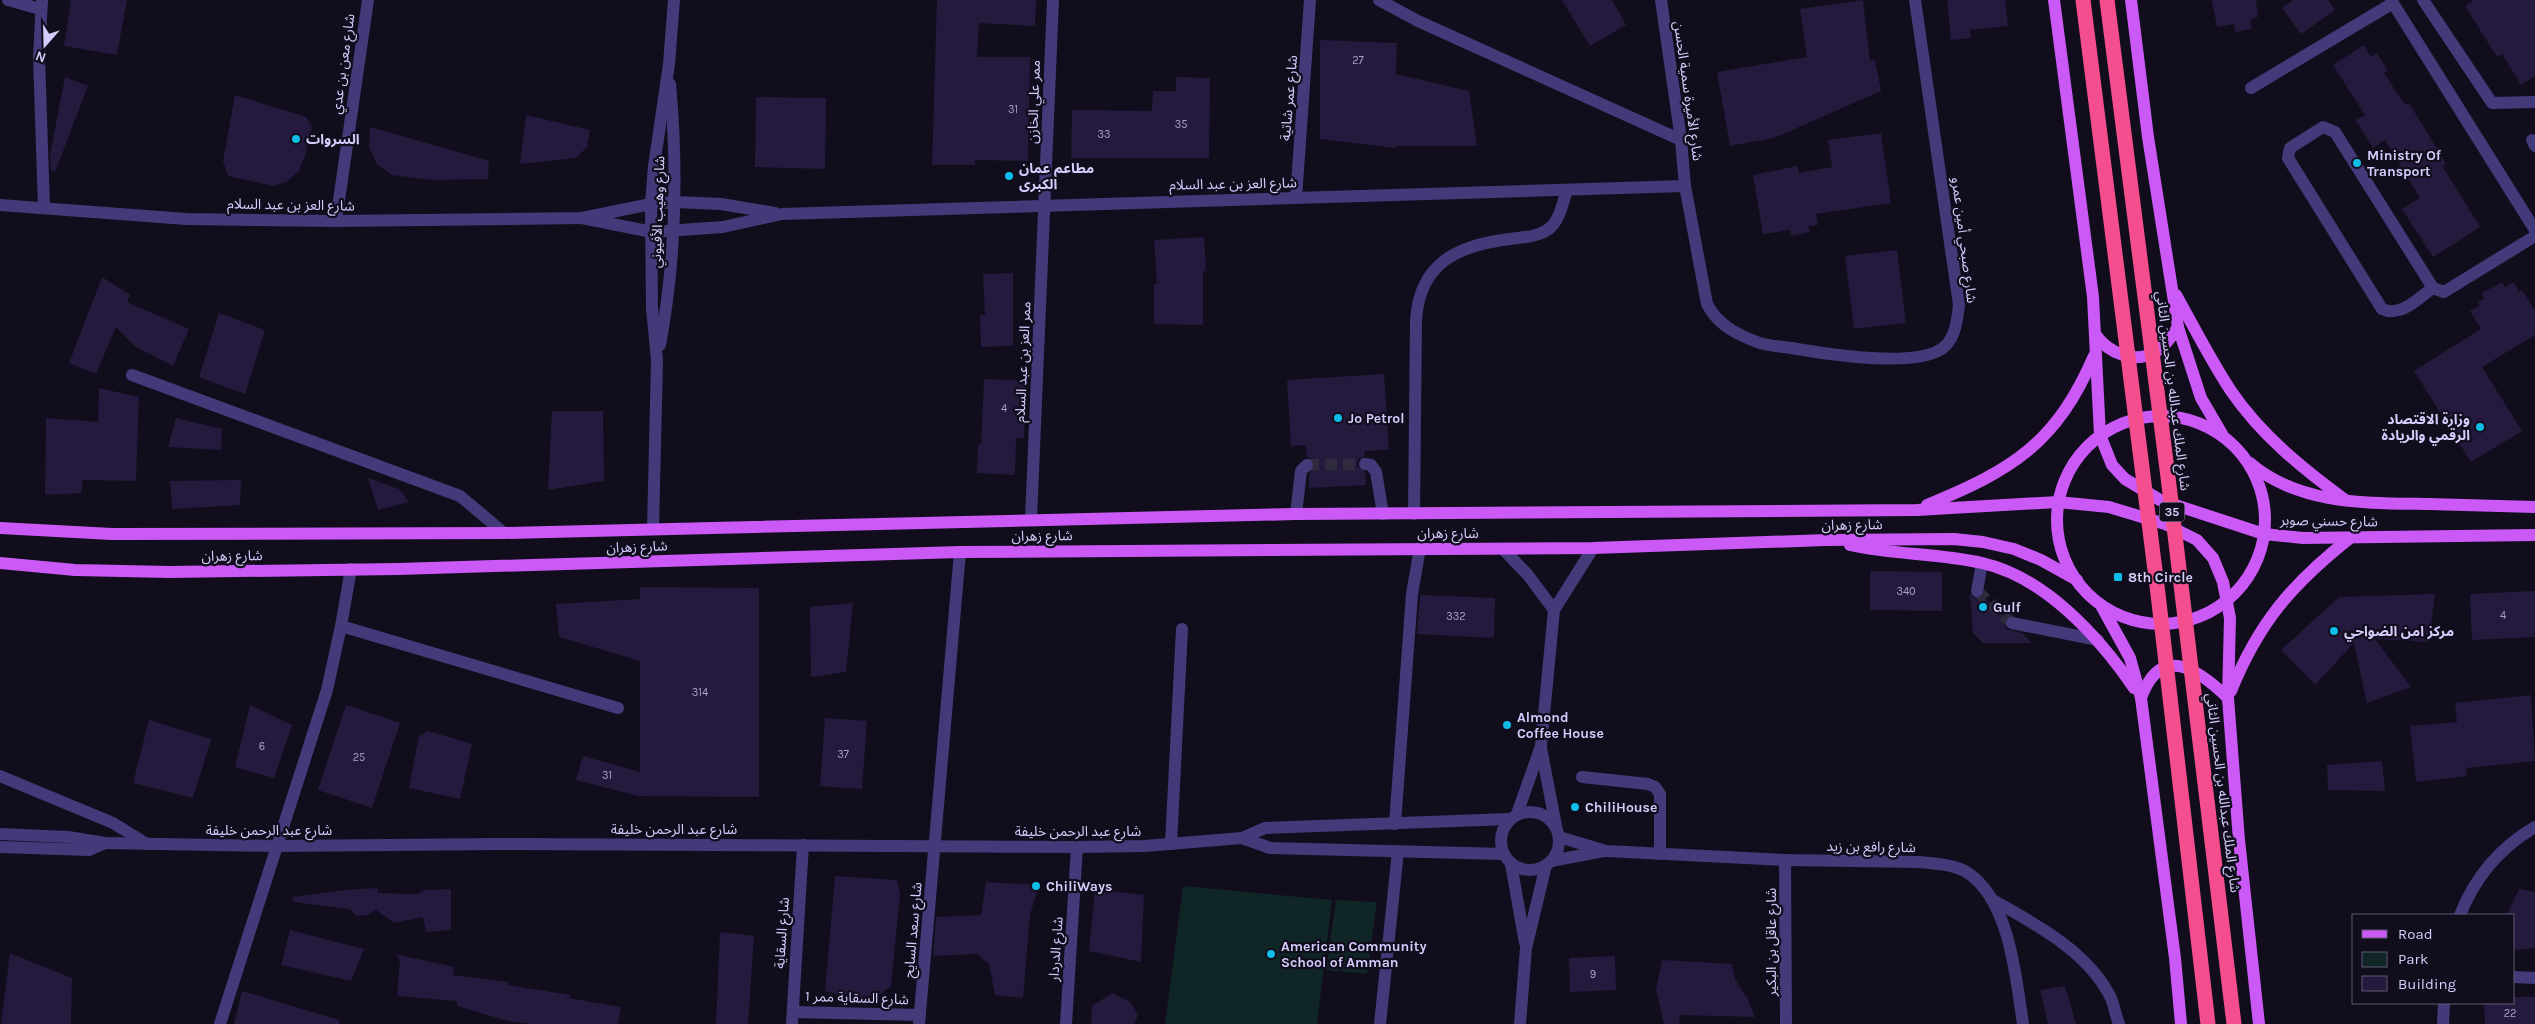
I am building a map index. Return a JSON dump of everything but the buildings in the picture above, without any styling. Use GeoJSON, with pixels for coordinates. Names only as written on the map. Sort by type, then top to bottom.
{"type":"FeatureCollection","features":[{"type":"Feature","properties":{"kind":"highway","name":"35"},"geometry":{"type":"LineString","coordinates":[[2083,0],[2158,594],[2208,1024]]}},
{"type":"Feature","properties":{"kind":"highway","name":"شارع الملك عبدالله بن الحسين الثاني"},"geometry":{"type":"LineString","coordinates":[[2107,0],[2169,487],[2234,1024]]}},
{"type":"Feature","properties":{"kind":"main road","name":"شارع حسني صوبر"},"geometry":{"type":"LineString","coordinates":[[2054,0],[2092,288],[2100,436],[2112,465],[2125,479],[2140,489],[2183,508],[2264,534],[2303,538],[2535,535]]}},
{"type":"Feature","properties":{"kind":"main road"},"geometry":{"type":"LineString","coordinates":[[2100,603],[2127,618],[2158,623],[2188,620],[2203,614],[2228,600],[2244,582],[2254,566],[2264,534],[2264,503],[2257,480],[2246,460],[2223,436],[2201,398],[2178,327],[2148,137],[2131,0]]}},
{"type":"Feature","properties":{"kind":"main road"},"geometry":{"type":"LineString","coordinates":[[2172,289],[2227,384],[2254,421],[2305,470],[2348,502]]}},
{"type":"Feature","properties":{"kind":"main road"},"geometry":{"type":"LineString","coordinates":[[2095,334],[2106,347],[2115,353],[2137,356],[2156,352],[2178,327]]}},
{"type":"Feature","properties":{"kind":"main road"},"geometry":{"type":"LineString","coordinates":[[1917,510],[1966,490],[1998,472],[2035,446],[2068,409],[2096,352]]}},
{"type":"Feature","properties":{"kind":"main road"},"geometry":{"type":"LineString","coordinates":[[2181,1024],[2141,698],[2130,658],[2112,623],[2100,603],[2077,580],[2065,560],[2058,537],[2058,502],[2062,485],[2077,458],[2100,436],[2120,424],[2134,419],[2165,416],[2196,422],[2223,436]]}},
{"type":"Feature","properties":{"kind":"main road","name":"شارع حسني صوبر"},"geometry":{"type":"LineString","coordinates":[[2246,460],[2271,478],[2295,490],[2348,502],[2535,506]]}},
{"type":"Feature","properties":{"kind":"main road","name":"شارع زهران"},"geometry":{"type":"LineString","coordinates":[[0,528],[112,534],[504,532],[1296,514],[1917,510],[2058,502],[2109,507],[2145,517],[2184,532],[2197,540],[2213,558],[2228,600],[2228,698],[2238,840],[2260,1024]]}},
{"type":"Feature","properties":{"kind":"main road"},"geometry":{"type":"LineString","coordinates":[[2141,698],[2155,672],[2163,667],[2178,666],[2205,677],[2228,698],[2256,641],[2288,593],[2306,573],[2350,538]]}},
{"type":"Feature","properties":{"kind":"main road","name":"شارع زهران"},"geometry":{"type":"LineString","coordinates":[[0,563],[75,570],[169,572],[351,569],[960,552],[1593,548],[1826,540],[1954,539],[1983,542],[2014,549],[2041,560],[2077,580]]}},
{"type":"Feature","properties":{"kind":"main road"},"geometry":{"type":"LineString","coordinates":[[1826,540],[1876,550],[1982,563],[2015,574],[2033,584],[2098,640],[2111,654],[2141,698]]}},
{"type":"Feature","properties":{"kind":"street"},"geometry":{"type":"LineString","coordinates":[[8,0],[41,4],[39,106],[44,208]]}},
{"type":"Feature","properties":{"kind":"street","name":"شارع معن بن عدي"},"geometry":{"type":"LineString","coordinates":[[336,221],[368,0]]}},
{"type":"Feature","properties":{"kind":"street","name":"شارع وهيب الأفيوني"},"geometry":{"type":"LineString","coordinates":[[653,529],[657,360],[652,308],[651,204],[655,156],[669,64],[674,0]]}},
{"type":"Feature","properties":{"kind":"street","name":"ممر علي الخازن"},"geometry":{"type":"LineString","coordinates":[[1045,205],[1053,0]]}},
{"type":"Feature","properties":{"kind":"street","name":"شارع عمر شاتية"},"geometry":{"type":"LineString","coordinates":[[1296,198],[1310,0]]}},
{"type":"Feature","properties":{"kind":"street"},"geometry":{"type":"LineString","coordinates":[[1379,0],[1418,21],[1681,140]]}},
{"type":"Feature","properties":{"kind":"street","name":"شارع الأميرة سمية الحسن"},"geometry":{"type":"LineString","coordinates":[[1660,0],[1681,140],[1685,186]]}},
{"type":"Feature","properties":{"kind":"street","name":"شارع صبحي أمين عمرو"},"geometry":{"type":"LineString","coordinates":[[1685,186],[1708,304],[1714,316],[1724,326],[1759,343],[1854,357],[1888,359],[1940,351],[1949,342],[1956,327],[1959,305],[1915,0]]}},
{"type":"Feature","properties":{"kind":"street"},"geometry":{"type":"LineString","coordinates":[[2423,0],[2492,102],[2535,102]]}},
{"type":"Feature","properties":{"kind":"street"},"geometry":{"type":"LineString","coordinates":[[2252,88],[2392,1],[2535,230]]}},
{"type":"Feature","properties":{"kind":"street","name":"شارع وهيب الأفيوني"},"geometry":{"type":"LineString","coordinates":[[657,360],[668,303],[674,231],[674,137],[669,64]]}},
{"type":"Feature","properties":{"kind":"street"},"geometry":{"type":"LineString","coordinates":[[2432,288],[2398,312],[2391,314],[2382,309],[2288,158],[2290,148],[2323,127],[2335,132],[2432,288],[2444,292],[2535,236]]}},
{"type":"Feature","properties":{"kind":"street","name":"شارع العز بن عبد السلام"},"geometry":{"type":"LineString","coordinates":[[582,218],[652,232],[723,227],[782,214],[1685,186]]}},
{"type":"Feature","properties":{"kind":"street"},"geometry":{"type":"LineString","coordinates":[[1414,514],[1417,308],[1425,283],[1442,262],[1465,248],[1498,240],[1534,236],[1549,229],[1557,218],[1567,190]]}},
{"type":"Feature","properties":{"kind":"street","name":"شارع العز بن عبد السلام"},"geometry":{"type":"LineString","coordinates":[[0,205],[186,218],[336,221],[582,218],[651,204],[675,202],[721,204],[782,214]]}},
{"type":"Feature","properties":{"kind":"street","name":"ممر العز بن عبد السلام"},"geometry":{"type":"LineString","coordinates":[[1031,519],[1045,205]]}},
{"type":"Feature","properties":{"kind":"street"},"geometry":{"type":"LineString","coordinates":[[132,375],[460,496],[504,532]]}},
{"type":"Feature","properties":{"kind":"street"},"geometry":{"type":"LineString","coordinates":[[1365,464],[1371,465],[1376,472],[1382,514]]}},
{"type":"Feature","properties":{"kind":"street"},"geometry":{"type":"LineString","coordinates":[[1296,514],[1301,471],[1307,465]]}},
{"type":"Feature","properties":{"kind":"street"},"geometry":{"type":"LineString","coordinates":[[1395,824],[1412,594],[1420,548]]}},
{"type":"Feature","properties":{"kind":"street"},"geometry":{"type":"LineString","coordinates":[[1526,948],[1508,859],[1501,835],[1513,816],[1541,746],[1554,610],[1593,548]]}},
{"type":"Feature","properties":{"kind":"street"},"geometry":{"type":"LineString","coordinates":[[1503,549],[1528,575],[1554,610]]}},
{"type":"Feature","properties":{"kind":"street","name":"شارع سعد السايح"},"geometry":{"type":"LineString","coordinates":[[920,1020],[960,552]]}},
{"type":"Feature","properties":{"kind":"street"},"geometry":{"type":"LineString","coordinates":[[1977,592],[1982,563]]}},
{"type":"Feature","properties":{"kind":"street"},"geometry":{"type":"LineString","coordinates":[[220,1024],[326,690],[341,626],[351,569]]}},
{"type":"Feature","properties":{"kind":"street"},"geometry":{"type":"LineString","coordinates":[[2012,624],[2098,640]]}},
{"type":"Feature","properties":{"kind":"street"},"geometry":{"type":"LineString","coordinates":[[341,626],[618,708]]}},
{"type":"Feature","properties":{"kind":"street"},"geometry":{"type":"LineString","coordinates":[[1171,844],[1182,629]]}},
{"type":"Feature","properties":{"kind":"street"},"geometry":{"type":"LineString","coordinates":[[1520,1024],[1526,948],[1549,863],[1556,854],[1558,833],[1541,746]]}},
{"type":"Feature","properties":{"kind":"street"},"geometry":{"type":"LineString","coordinates":[[0,776],[112,823],[147,844]]}},
{"type":"Feature","properties":{"kind":"street"},"geometry":{"type":"LineString","coordinates":[[1582,778],[1648,784],[1655,787],[1660,794],[1660,854]]}},
{"type":"Feature","properties":{"kind":"street"},"geometry":{"type":"LineString","coordinates":[[1513,816],[1528,811],[1540,813],[1550,819],[1558,833]]}},
{"type":"Feature","properties":{"kind":"street","name":"شارع عبد الرحمن خليفة"},"geometry":{"type":"LineString","coordinates":[[0,834],[68,836],[105,844],[277,846],[803,845],[936,848],[1171,844],[1242,838],[1266,828],[1395,824],[1513,816]]}},
{"type":"Feature","properties":{"kind":"street"},"geometry":{"type":"LineString","coordinates":[[2460,914],[2467,896],[2490,862],[2504,848],[2535,827]]}},
{"type":"Feature","properties":{"kind":"street","name":"شارع رافع بن زيد"},"geometry":{"type":"LineString","coordinates":[[1558,833],[1606,851]]}},
{"type":"Feature","properties":{"kind":"street","name":"شارع عبد الرحمن خليفة"},"geometry":{"type":"LineString","coordinates":[[1242,838],[1270,848],[1398,851],[1508,859]]}},
{"type":"Feature","properties":{"kind":"street","name":"شارع عبد الرحمن خليفة"},"geometry":{"type":"LineString","coordinates":[[0,847],[89,850],[105,844]]}},
{"type":"Feature","properties":{"kind":"street","name":"شارع السقاية"},"geometry":{"type":"LineString","coordinates":[[792,1018],[803,845]]}},
{"type":"Feature","properties":{"kind":"street","name":"شارع الدردار"},"geometry":{"type":"LineString","coordinates":[[1066,1024],[1077,846]]}},
{"type":"Feature","properties":{"kind":"street"},"geometry":{"type":"LineString","coordinates":[[1380,1024],[1398,851]]}},
{"type":"Feature","properties":{"kind":"street","name":"شارع رافع بن زيد"},"geometry":{"type":"LineString","coordinates":[[1549,863],[1606,851],[1785,860],[1940,864],[1968,872],[1979,882],[2002,920],[2009,945],[2023,1024]]}},
{"type":"Feature","properties":{"kind":"street"},"geometry":{"type":"LineString","coordinates":[[1508,859],[1528,870],[1549,863]]}},
{"type":"Feature","properties":{"kind":"street","name":"شارع عاقل بن البكير"},"geometry":{"type":"LineString","coordinates":[[1785,860],[1786,1024]]}},
{"type":"Feature","properties":{"kind":"street"},"geometry":{"type":"LineString","coordinates":[[1991,899],[2045,930],[2089,966],[2111,998],[2119,1024]]}},
{"type":"Feature","properties":{"kind":"street"},"geometry":{"type":"LineString","coordinates":[[2515,977],[2535,978]]}},
{"type":"Feature","properties":{"kind":"street"},"geometry":{"type":"LineString","coordinates":[[2443,1024],[2444,1004]]}},
{"type":"Feature","properties":{"kind":"street","name":"شارع السقاية ممر 1"},"geometry":{"type":"LineString","coordinates":[[792,1018],[920,1020]]}},
{"type":"Feature","properties":{"kind":"green space","name":"American Community School of Amman"},"geometry":{"type":"Polygon","coordinates":[[[1183,886],[1332,900],[1317,1024],[1165,1024],[1183,886]]]}},
{"type":"Feature","properties":{"kind":"green space"},"geometry":{"type":"Polygon","coordinates":[[[1336,900],[1377,902],[1367,974],[1326,970],[1336,900]]]}},
{"type":"Feature","properties":{"kind":"tunnel"},"geometry":{"type":"LineString","coordinates":[[1307,465],[1365,464]]}},
{"type":"Feature","properties":{"kind":"tunnel"},"geometry":{"type":"LineString","coordinates":[[1977,591],[2012,623]]}},
{"type":"Feature","properties":{"kind":"place","name":"السروات"},"geometry":{"type":"Point","coordinates":[296,139]}},
{"type":"Feature","properties":{"kind":"place","name":"Ministry Of Transport"},"geometry":{"type":"Point","coordinates":[2357,163]}},
{"type":"Feature","properties":{"kind":"place","name":"مطاعم عمان الكبرى"},"geometry":{"type":"Point","coordinates":[1009,176]}},
{"type":"Feature","properties":{"kind":"place","name":"Jo Petrol"},"geometry":{"type":"Point","coordinates":[1338,418]}},
{"type":"Feature","properties":{"kind":"place","name":"وزارة الاقتصاد الرقمي والريادة"},"geometry":{"type":"Point","coordinates":[2480,427]}},
{"type":"Feature","properties":{"kind":"place","name":"8th Circle"},"geometry":{"type":"Point","coordinates":[2118,577]}},
{"type":"Feature","properties":{"kind":"place","name":"Gulf"},"geometry":{"type":"Point","coordinates":[1983,607]}},
{"type":"Feature","properties":{"kind":"place","name":"مركز امن الضواحي"},"geometry":{"type":"Point","coordinates":[2334,631]}},
{"type":"Feature","properties":{"kind":"place","name":"Almond Coffee House"},"geometry":{"type":"Point","coordinates":[1507,725]}},
{"type":"Feature","properties":{"kind":"place","name":"ChiliHouse"},"geometry":{"type":"Point","coordinates":[1575,807]}},
{"type":"Feature","properties":{"kind":"place","name":"ChiliWays"},"geometry":{"type":"Point","coordinates":[1036,886]}},
{"type":"Feature","properties":{"kind":"place","name":"American Community School of Amman"},"geometry":{"type":"Point","coordinates":[1271,954]}}]}
